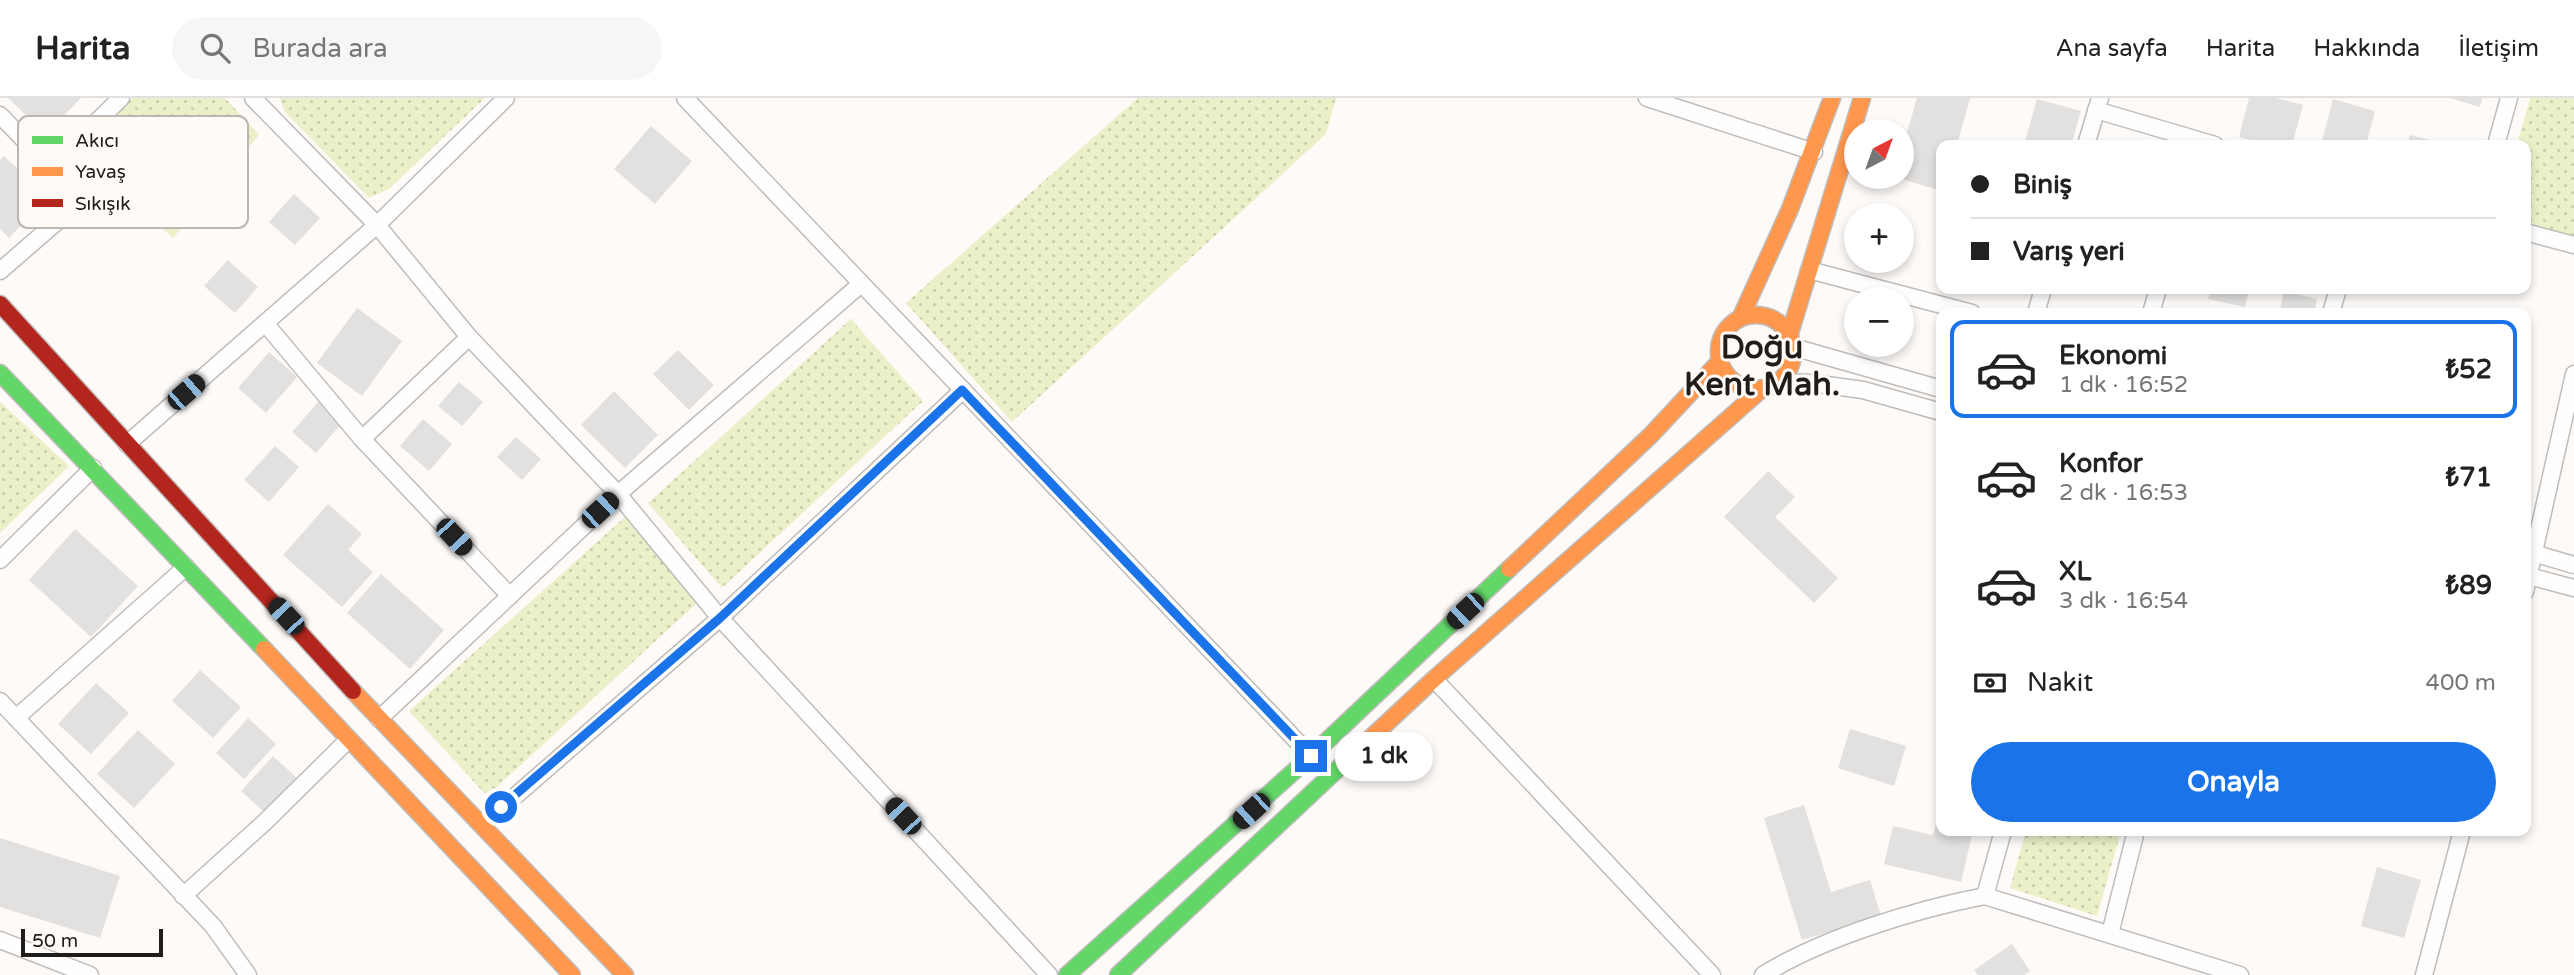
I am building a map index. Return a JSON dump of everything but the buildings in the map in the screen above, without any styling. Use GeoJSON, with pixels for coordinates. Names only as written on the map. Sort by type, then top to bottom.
{"type":"FeatureCollection","features":[{"type":"Feature","properties":{"kind":"street"},"geometry":{"type":"LineString","coordinates":[[102,116],[121,98]]}},
{"type":"Feature","properties":{"kind":"street"},"geometry":{"type":"LineString","coordinates":[[127,443],[377,225],[506,98]]}},
{"type":"Feature","properties":{"kind":"street"},"geometry":{"type":"LineString","coordinates":[[685,98],[1311,756]]}},
{"type":"Feature","properties":{"kind":"street"},"geometry":{"type":"LineString","coordinates":[[1647,98],[1679,103],[1814,152]]}},
{"type":"Feature","properties":{"kind":"street"},"geometry":{"type":"LineString","coordinates":[[1832,98],[1814,152],[1776,245],[1741,317],[1724,332],[1720,342],[1720,361],[1724,371],[1741,386],[1812,383],[1863,390],[1936,411]]}},
{"type":"Feature","properties":{"kind":"street"},"geometry":{"type":"LineString","coordinates":[[1118,975],[1434,679],[1789,368],[1791,342],[1809,270],[1862,98]]}},
{"type":"Feature","properties":{"kind":"street"},"geometry":{"type":"LineString","coordinates":[[2497,140],[2509,98]]}},
{"type":"Feature","properties":{"kind":"street"},"geometry":{"type":"LineString","coordinates":[[255,99],[377,225],[469,337],[618,494],[720,618],[1049,975]]}},
{"type":"Feature","properties":{"kind":"street"},"geometry":{"type":"LineString","coordinates":[[2087,140],[2098,104],[2196,140]]}},
{"type":"Feature","properties":{"kind":"street"},"geometry":{"type":"LineString","coordinates":[[0,116],[18,134]]}},
{"type":"Feature","properties":{"kind":"street"},"geometry":{"type":"LineString","coordinates":[[0,271],[50,228]]}},
{"type":"Feature","properties":{"kind":"street"},"geometry":{"type":"LineString","coordinates":[[2531,234],[2574,245]]}},
{"type":"Feature","properties":{"kind":"street"},"geometry":{"type":"LineString","coordinates":[[1809,270],[1953,308]]}},
{"type":"Feature","properties":{"kind":"street"},"geometry":{"type":"LineString","coordinates":[[379,719],[618,494],[861,284]]}},
{"type":"Feature","properties":{"kind":"street"},"geometry":{"type":"LineString","coordinates":[[0,304],[379,719],[625,975]]}},
{"type":"Feature","properties":{"kind":"street"},"geometry":{"type":"LineString","coordinates":[[1741,317],[1763,315],[1783,326],[1791,342],[1936,387]]}},
{"type":"Feature","properties":{"kind":"street"},"geometry":{"type":"LineString","coordinates":[[265,323],[362,439],[510,596]]}},
{"type":"Feature","properties":{"kind":"street"},"geometry":{"type":"LineString","coordinates":[[362,439],[469,337]]}},
{"type":"Feature","properties":{"kind":"street"},"geometry":{"type":"LineString","coordinates":[[1067,975],[1311,756],[1651,435],[1720,361]]}},
{"type":"Feature","properties":{"kind":"street"},"geometry":{"type":"LineString","coordinates":[[0,373],[572,975]]}},
{"type":"Feature","properties":{"kind":"street"},"geometry":{"type":"LineString","coordinates":[[2531,548],[2574,374]]}},
{"type":"Feature","properties":{"kind":"street"},"geometry":{"type":"LineString","coordinates":[[481,825],[720,618],[962,390]]}},
{"type":"Feature","properties":{"kind":"street"},"geometry":{"type":"LineString","coordinates":[[0,560],[93,468]]}},
{"type":"Feature","properties":{"kind":"street"},"geometry":{"type":"LineString","coordinates":[[2531,552],[2574,565]]}},
{"type":"Feature","properties":{"kind":"street"},"geometry":{"type":"LineString","coordinates":[[16,718],[186,567]]}},
{"type":"Feature","properties":{"kind":"street"},"geometry":{"type":"LineString","coordinates":[[2531,582],[2574,588]]}},
{"type":"Feature","properties":{"kind":"street"},"geometry":{"type":"LineString","coordinates":[[1434,679],[1712,975]]}},
{"type":"Feature","properties":{"kind":"street"},"geometry":{"type":"LineString","coordinates":[[0,701],[213,926],[248,975]]}},
{"type":"Feature","properties":{"kind":"street"},"geometry":{"type":"LineString","coordinates":[[183,896],[266,821],[349,739]]}},
{"type":"Feature","properties":{"kind":"street"},"geometry":{"type":"LineString","coordinates":[[1985,896],[2002,836]]}},
{"type":"Feature","properties":{"kind":"street"},"geometry":{"type":"LineString","coordinates":[[2110,934],[2135,836]]}},
{"type":"Feature","properties":{"kind":"street"},"geometry":{"type":"LineString","coordinates":[[2424,975],[2461,836]]}},
{"type":"Feature","properties":{"kind":"street"},"geometry":{"type":"LineString","coordinates":[[1763,975],[1824,945],[1887,922],[1985,896],[2240,975]]}},
{"type":"Feature","properties":{"kind":"street"},"geometry":{"type":"LineString","coordinates":[[0,940],[90,975]]}},
{"type":"Feature","properties":{"kind":"green space"},"geometry":{"type":"Polygon","coordinates":[[[133,98],[225,98],[242,116],[112,116],[133,98]]]}},
{"type":"Feature","properties":{"kind":"green space"},"geometry":{"type":"Polygon","coordinates":[[[280,98],[485,98],[389,189],[369,198],[284,111],[280,98]]]}},
{"type":"Feature","properties":{"kind":"green space"},"geometry":{"type":"Polygon","coordinates":[[[1138,98],[1336,98],[1326,134],[1012,422],[906,303],[1138,98]]]}},
{"type":"Feature","properties":{"kind":"green space"},"geometry":{"type":"Polygon","coordinates":[[[2530,98],[2574,98],[2574,238],[2531,225],[2531,140],[2518,140],[2530,98]]]}},
{"type":"Feature","properties":{"kind":"green space"},"geometry":{"type":"Polygon","coordinates":[[[248,123],[259,135],[248,148],[248,123]]]}},
{"type":"Feature","properties":{"kind":"green space"},"geometry":{"type":"Polygon","coordinates":[[[162,228],[181,228],[173,238],[162,228]]]}},
{"type":"Feature","properties":{"kind":"green space"},"geometry":{"type":"Polygon","coordinates":[[[851,319],[923,401],[722,588],[648,503],[851,319]]]}},
{"type":"Feature","properties":{"kind":"green space"},"geometry":{"type":"Polygon","coordinates":[[[0,402],[69,466],[0,533],[0,402]]]}},
{"type":"Feature","properties":{"kind":"green space"},"geometry":{"type":"Polygon","coordinates":[[[627,515],[697,603],[487,796],[409,711],[627,515]]]}},
{"type":"Feature","properties":{"kind":"green space"},"geometry":{"type":"Polygon","coordinates":[[[2025,836],[2120,836],[2097,916],[2010,888],[2025,836]]]}},
{"type":"Feature","properties":{"kind":"traffic: fast"},"geometry":{"type":"LineString","coordinates":[[0,373],[264,649]]}},
{"type":"Feature","properties":{"kind":"traffic: fast"},"geometry":{"type":"LineString","coordinates":[[1067,975],[1311,756],[1509,569]]}},
{"type":"Feature","properties":{"kind":"traffic: fast"},"geometry":{"type":"LineString","coordinates":[[1118,975],[1360,748]]}},
{"type":"Feature","properties":{"kind":"traffic: slow"},"geometry":{"type":"LineString","coordinates":[[1741,317],[1790,209],[1832,98]]}},
{"type":"Feature","properties":{"kind":"traffic: slow"},"geometry":{"type":"LineString","coordinates":[[1789,336],[1862,98]]}},
{"type":"Feature","properties":{"kind":"traffic: slow"},"geometry":{"type":"LineString","coordinates":[[1756,315],[1777,321],[1787,331],[1793,352],[1787,373],[1777,383],[1756,389],[1735,383],[1725,373],[1719,352],[1725,331],[1735,321],[1756,315]]}},
{"type":"Feature","properties":{"kind":"traffic: slow"},"geometry":{"type":"LineString","coordinates":[[1509,569],[1651,435],[1720,361]]}},
{"type":"Feature","properties":{"kind":"traffic: slow"},"geometry":{"type":"LineString","coordinates":[[1360,748],[1434,679],[1763,388]]}},
{"type":"Feature","properties":{"kind":"traffic: slow"},"geometry":{"type":"LineString","coordinates":[[264,649],[572,975]]}},
{"type":"Feature","properties":{"kind":"traffic: slow"},"geometry":{"type":"LineString","coordinates":[[353,691],[625,975]]}},
{"type":"Feature","properties":{"kind":"traffic: jam"},"geometry":{"type":"LineString","coordinates":[[0,304],[353,691]]}},
{"type":"Feature","properties":{"kind":"district","name":"Doğu Kent Mah."},"geometry":{"type":"Point","coordinates":[1762,366]}},
{"type":"Feature","properties":{"kind":"route"},"geometry":{"type":"LineString","coordinates":[[501,807],[720,618],[962,390],[1311,756]]}}]}
